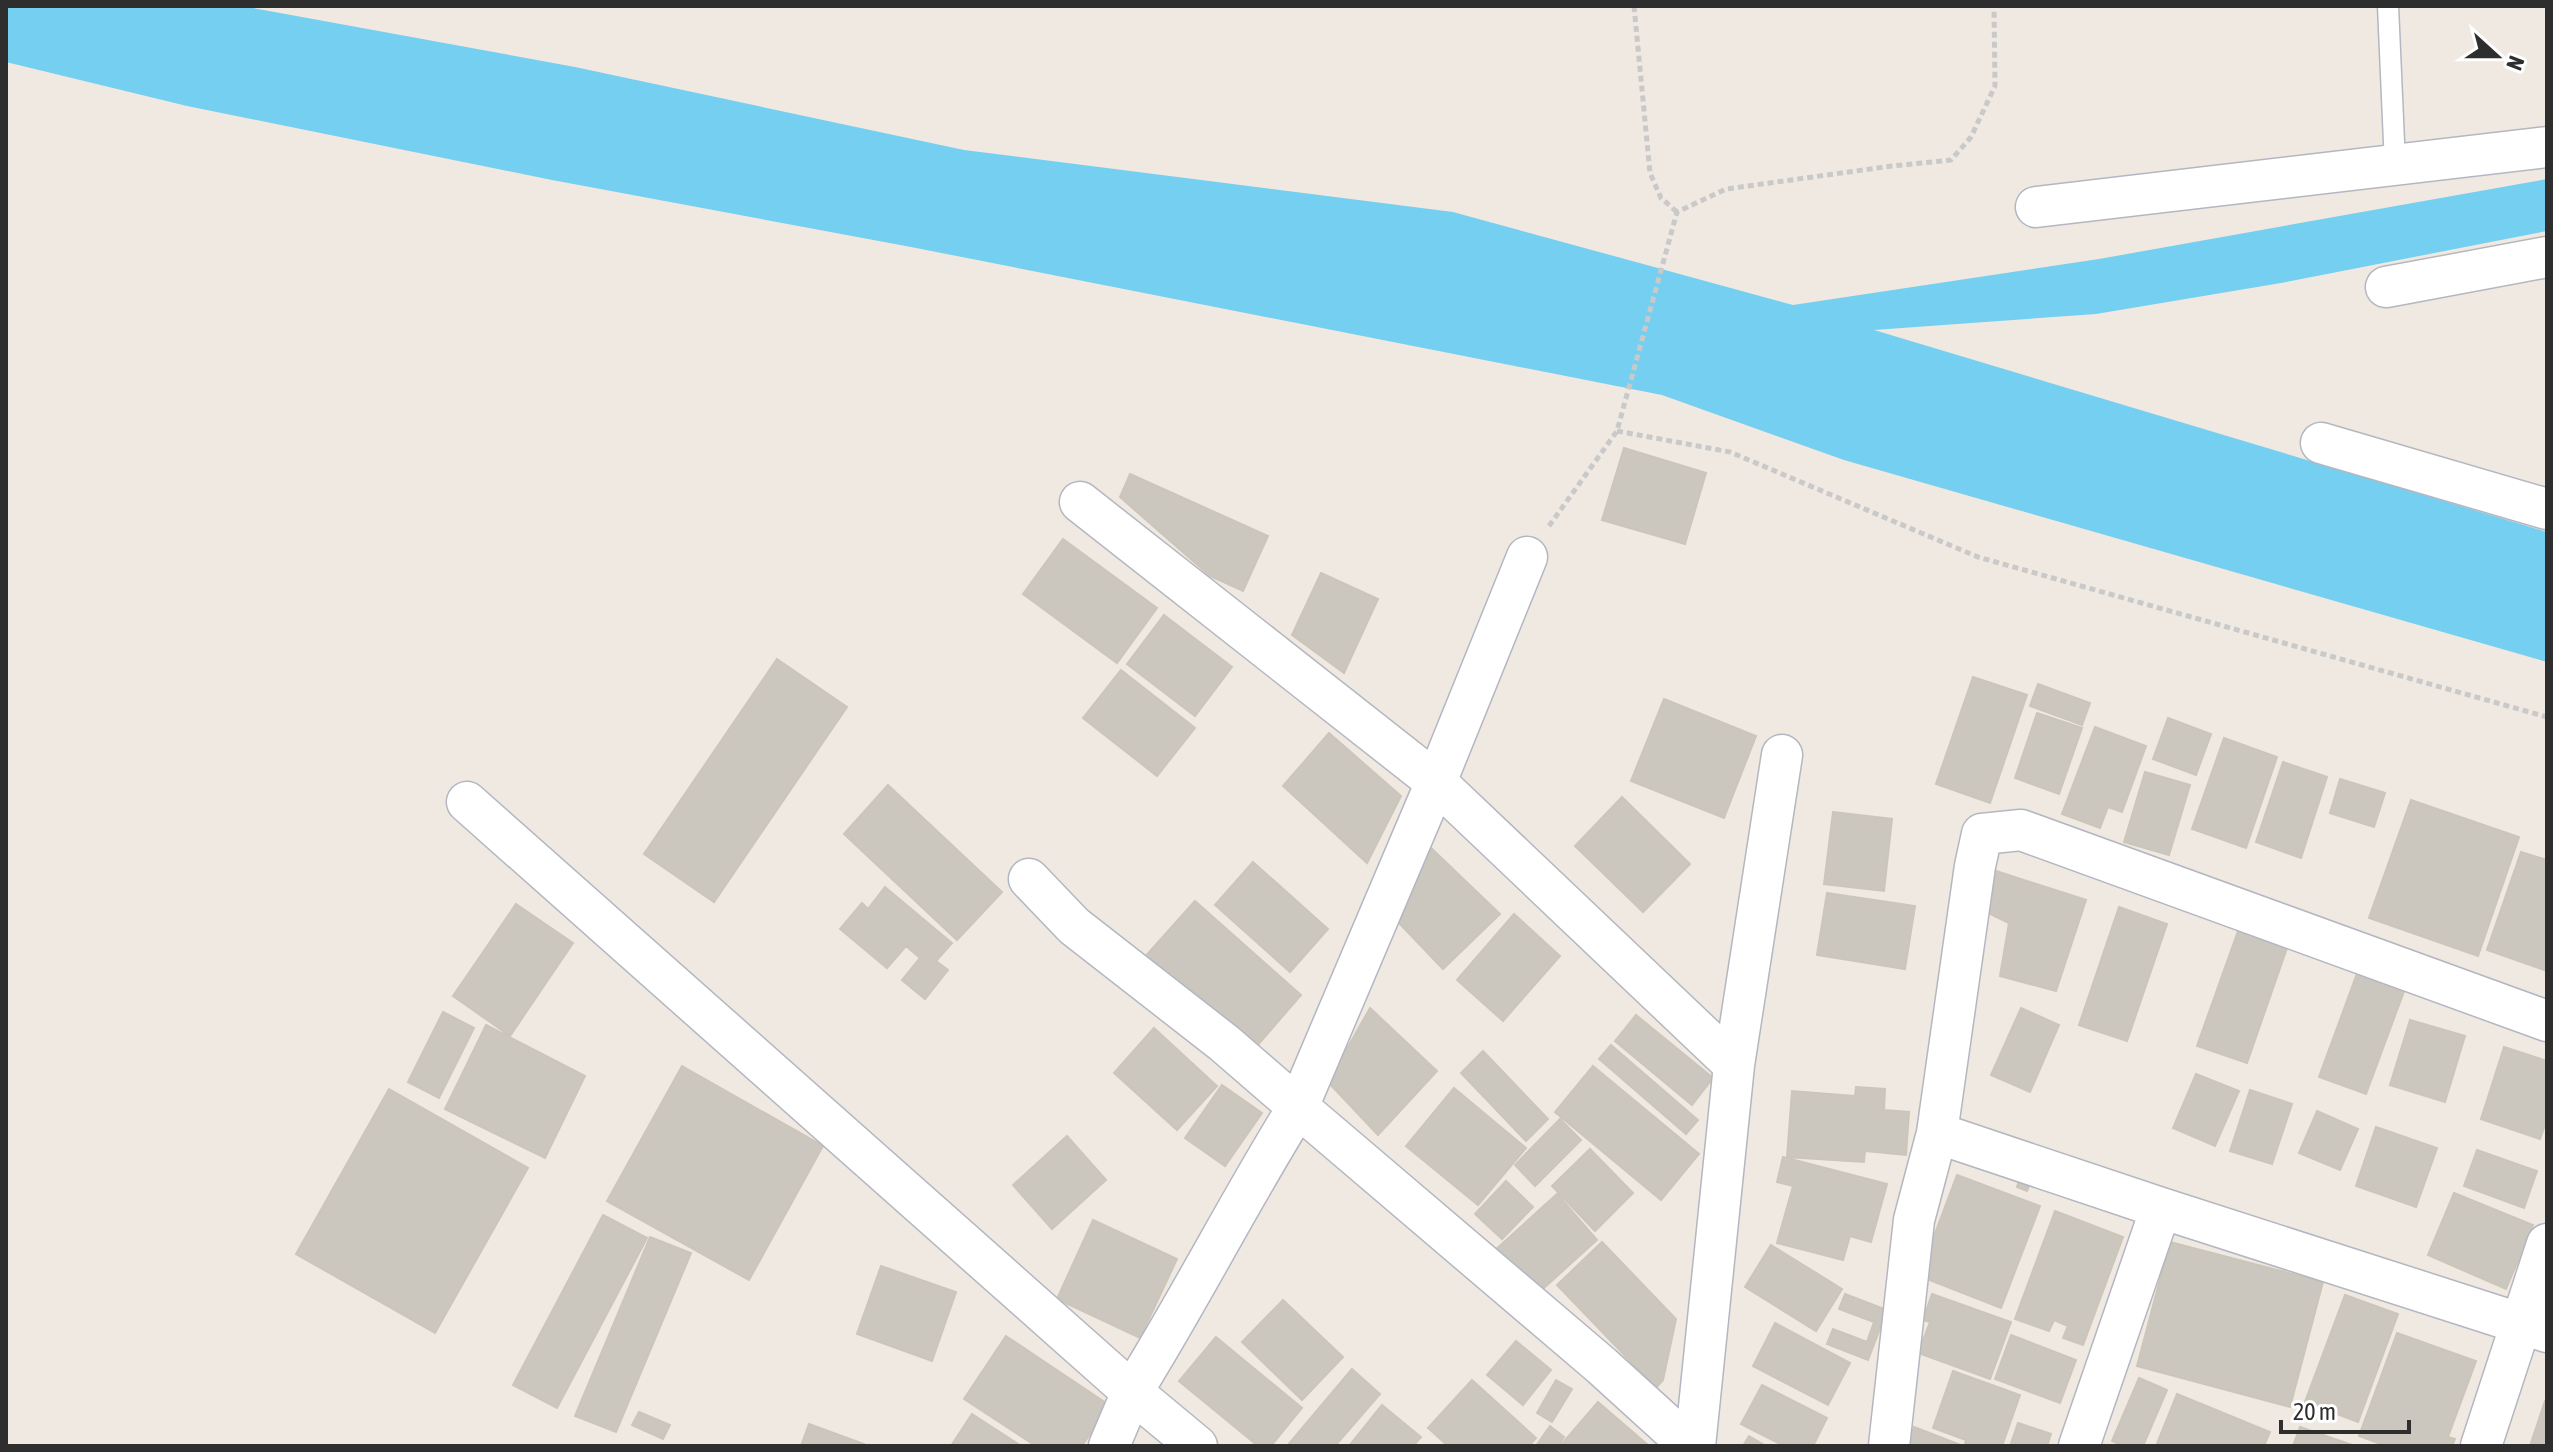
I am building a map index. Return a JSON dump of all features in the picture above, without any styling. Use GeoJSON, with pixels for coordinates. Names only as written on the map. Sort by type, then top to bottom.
{"type":"FeatureCollection","features":[{"type":"Feature","properties":{"kind":"street"},"geometry":{"type":"LineString","coordinates":[[2036,207],[2547,147]]}},
{"type":"Feature","properties":{"kind":"street"},"geometry":{"type":"LineString","coordinates":[[2386,287],[2547,257]]}},
{"type":"Feature","properties":{"kind":"street"},"geometry":{"type":"LineString","coordinates":[[2321,443],[2547,509]]}},
{"type":"Feature","properties":{"kind":"street"},"geometry":{"type":"LineString","coordinates":[[1080,502],[1436,782],[1734,1065]]}},
{"type":"Feature","properties":{"kind":"street"},"geometry":{"type":"LineString","coordinates":[[1109,1446],[1132,1392],[1298,1107],[1436,782],[1527,557]]}},
{"type":"Feature","properties":{"kind":"street"},"geometry":{"type":"LineString","coordinates":[[1693,1446],[1734,1065],[1782,755]]}},
{"type":"Feature","properties":{"kind":"street"},"geometry":{"type":"LineString","coordinates":[[467,802],[1132,1392],[1197,1446]]}},
{"type":"Feature","properties":{"kind":"street"},"geometry":{"type":"LineString","coordinates":[[1889,1446],[1914,1220],[1937,1133],[1982,834],[2021,830],[2547,1021]]}},
{"type":"Feature","properties":{"kind":"street"},"geometry":{"type":"LineString","coordinates":[[1029,879],[1074,926],[1224,1043],[1693,1446]]}},
{"type":"Feature","properties":{"kind":"street"},"geometry":{"type":"LineString","coordinates":[[1937,1133],[2535,1328]]}},
{"type":"Feature","properties":{"kind":"street"},"geometry":{"type":"LineString","coordinates":[[2079,1446],[2161,1208]]}},
{"type":"Feature","properties":{"kind":"street"},"geometry":{"type":"LineString","coordinates":[[2481,1446],[2535,1328],[2547,1244]]}},
{"type":"Feature","properties":{"kind":"lane"},"geometry":{"type":"LineString","coordinates":[[2388,6],[2395,165]]}},
{"type":"Feature","properties":{"kind":"path"},"geometry":{"type":"LineString","coordinates":[[1634,6],[1650,173],[1661,198],[1677,212]]}},
{"type":"Feature","properties":{"kind":"path"},"geometry":{"type":"LineString","coordinates":[[1677,212],[1726,189],[1951,160],[1971,137],[1995,86],[1994,6]]}},
{"type":"Feature","properties":{"kind":"path"},"geometry":{"type":"LineString","coordinates":[[1527,557],[1617,431],[1677,212]]}},
{"type":"Feature","properties":{"kind":"path"},"geometry":{"type":"LineString","coordinates":[[1617,431],[1730,452],[1978,557],[2547,717]]}},
{"type":"Feature","properties":{"kind":"water"},"geometry":{"type":"Polygon","coordinates":[[[6,6],[242,6],[575,67],[964,150],[1453,212],[1793,305],[2099,259],[2547,179],[2547,231],[2281,283],[2096,314],[1874,330],[2547,532],[2547,662],[1844,460],[1662,395],[911,247],[552,180],[187,106],[6,62],[6,6]]]}},
{"type":"Feature","properties":{"kind":"building"},"geometry":{"type":"Polygon","coordinates":[[[1624,448],[1706,473],[1685,544],[1602,520],[1624,448]]]}},
{"type":"Feature","properties":{"kind":"building"},"geometry":{"type":"Polygon","coordinates":[[[1130,474],[1268,536],[1243,591],[1210,576],[1120,497],[1130,474]]]}},
{"type":"Feature","properties":{"kind":"building"},"geometry":{"type":"Polygon","coordinates":[[[1063,539],[1157,608],[1117,663],[1023,594],[1063,539]]]}},
{"type":"Feature","properties":{"kind":"building"},"geometry":{"type":"Polygon","coordinates":[[[1321,573],[1378,599],[1344,673],[1292,635],[1321,573]]]}},
{"type":"Feature","properties":{"kind":"building"},"geometry":{"type":"Polygon","coordinates":[[[1164,615],[1232,667],[1195,716],[1127,664],[1164,615]]]}},
{"type":"Feature","properties":{"kind":"building"},"geometry":{"type":"Polygon","coordinates":[[[777,659],[847,707],[714,902],[644,854],[777,659]]]}},
{"type":"Feature","properties":{"kind":"building"},"geometry":{"type":"Polygon","coordinates":[[[1121,670],[1195,728],[1157,776],[1083,718],[1121,670]]]}},
{"type":"Feature","properties":{"kind":"building"},"geometry":{"type":"Polygon","coordinates":[[[1973,677],[2027,695],[1990,803],[1936,784],[1973,677]]]}},
{"type":"Feature","properties":{"kind":"building"},"geometry":{"type":"Polygon","coordinates":[[[2038,684],[2090,703],[2082,725],[2030,706],[2038,684]]]}},
{"type":"Feature","properties":{"kind":"building"},"geometry":{"type":"Polygon","coordinates":[[[1664,699],[1756,736],[1724,818],[1631,781],[1664,699]]]}},
{"type":"Feature","properties":{"kind":"building"},"geometry":{"type":"Polygon","coordinates":[[[2037,713],[2082,728],[2059,794],[2015,778],[2037,713]]]}},
{"type":"Feature","properties":{"kind":"building"},"geometry":{"type":"Polygon","coordinates":[[[2168,718],[2211,734],[2196,775],[2153,759],[2168,718]]]}},
{"type":"Feature","properties":{"kind":"building"},"geometry":{"type":"Polygon","coordinates":[[[2095,727],[2146,746],[2122,812],[2108,807],[2100,828],[2062,814],[2095,727]]]}},
{"type":"Feature","properties":{"kind":"building"},"geometry":{"type":"Polygon","coordinates":[[[1329,733],[1401,796],[1367,863],[1283,786],[1329,733]]]}},
{"type":"Feature","properties":{"kind":"building"},"geometry":{"type":"Polygon","coordinates":[[[2224,738],[2277,757],[2246,848],[2192,829],[2224,738]]]}},
{"type":"Feature","properties":{"kind":"building"},"geometry":{"type":"Polygon","coordinates":[[[2283,762],[2327,777],[2301,858],[2256,842],[2283,762]]]}},
{"type":"Feature","properties":{"kind":"building"},"geometry":{"type":"Polygon","coordinates":[[[2145,772],[2190,785],[2169,855],[2124,842],[2145,772]]]}},
{"type":"Feature","properties":{"kind":"building"},"geometry":{"type":"Polygon","coordinates":[[[2340,779],[2385,793],[2374,827],[2330,813],[2340,779]]]}},
{"type":"Feature","properties":{"kind":"building"},"geometry":{"type":"Polygon","coordinates":[[[888,785],[1002,892],[957,940],[844,834],[888,785]]]}},
{"type":"Feature","properties":{"kind":"building"},"geometry":{"type":"Polygon","coordinates":[[[1622,797],[1690,864],[1643,912],[1575,846],[1622,797]]]}},
{"type":"Feature","properties":{"kind":"building"},"geometry":{"type":"Polygon","coordinates":[[[2411,800],[2519,837],[2478,956],[2369,918],[2411,800]]]}},
{"type":"Feature","properties":{"kind":"building"},"geometry":{"type":"Polygon","coordinates":[[[1833,812],[1892,819],[1884,891],[1824,884],[1833,812]]]}},
{"type":"Feature","properties":{"kind":"building"},"geometry":{"type":"Polygon","coordinates":[[[1430,847],[1500,914],[1443,969],[1399,923],[1430,847]]]}},
{"type":"Feature","properties":{"kind":"building"},"geometry":{"type":"Polygon","coordinates":[[[2521,852],[2547,860],[2547,971],[2487,950],[2521,852]]]}},
{"type":"Feature","properties":{"kind":"building"},"geometry":{"type":"Polygon","coordinates":[[[1253,862],[1328,929],[1290,972],[1215,905],[1253,862]]]}},
{"type":"Feature","properties":{"kind":"building"},"geometry":{"type":"Polygon","coordinates":[[[1996,871],[2086,900],[2056,991],[2000,976],[2009,923],[1988,913],[1996,871]]]}},
{"type":"Feature","properties":{"kind":"building"},"geometry":{"type":"Polygon","coordinates":[[[885,887],[952,943],[936,961],[948,970],[925,999],[902,980],[920,958],[906,946],[887,968],[840,929],[862,903],[868,909],[885,887]]]}},
{"type":"Feature","properties":{"kind":"building"},"geometry":{"type":"Polygon","coordinates":[[[1827,893],[1915,906],[1905,969],[1817,955],[1827,893]]]}},
{"type":"Feature","properties":{"kind":"building"},"geometry":{"type":"Polygon","coordinates":[[[1195,901],[1301,995],[1250,1054],[1143,959],[1195,901]]]}},
{"type":"Feature","properties":{"kind":"building"},"geometry":{"type":"Polygon","coordinates":[[[516,904],[573,943],[510,1036],[453,996],[516,904]]]}},
{"type":"Feature","properties":{"kind":"building"},"geometry":{"type":"Polygon","coordinates":[[[2119,907],[2167,924],[2127,1041],[2079,1025],[2119,907]]]}},
{"type":"Feature","properties":{"kind":"building"},"geometry":{"type":"Polygon","coordinates":[[[1514,914],[1560,956],[1503,1021],[1457,980],[1514,914]]]}},
{"type":"Feature","properties":{"kind":"building"},"geometry":{"type":"Polygon","coordinates":[[[2238,931],[2287,948],[2247,1063],[2197,1046],[2238,931]]]}},
{"type":"Feature","properties":{"kind":"building"},"geometry":{"type":"Polygon","coordinates":[[[2359,968],[2406,986],[2366,1094],[2319,1077],[2359,968]]]}},
{"type":"Feature","properties":{"kind":"building"},"geometry":{"type":"Polygon","coordinates":[[[1370,1008],[1437,1071],[1378,1135],[1328,1082],[1370,1008]]]}},
{"type":"Feature","properties":{"kind":"building"},"geometry":{"type":"Polygon","coordinates":[[[2021,1008],[2059,1025],[2030,1092],[1991,1075],[2021,1008]]]}},
{"type":"Feature","properties":{"kind":"building"},"geometry":{"type":"Polygon","coordinates":[[[443,1012],[474,1028],[439,1098],[408,1082],[443,1012]]]}},
{"type":"Feature","properties":{"kind":"building"},"geometry":{"type":"Polygon","coordinates":[[[1636,1015],[1713,1078],[1692,1105],[1615,1041],[1636,1015]]]}},
{"type":"Feature","properties":{"kind":"building"},"geometry":{"type":"Polygon","coordinates":[[[2410,1020],[2465,1036],[2445,1102],[2390,1085],[2410,1020]]]}},
{"type":"Feature","properties":{"kind":"building"},"geometry":{"type":"Polygon","coordinates":[[[486,1025],[585,1076],[545,1158],[445,1109],[486,1025]]]}},
{"type":"Feature","properties":{"kind":"building"},"geometry":{"type":"Polygon","coordinates":[[[1154,1028],[1217,1086],[1177,1130],[1114,1073],[1154,1028]]]}},
{"type":"Feature","properties":{"kind":"building"},"geometry":{"type":"Polygon","coordinates":[[[1611,1045],[1698,1120],[1686,1134],[1599,1059],[1611,1045]]]}},
{"type":"Feature","properties":{"kind":"building"},"geometry":{"type":"Polygon","coordinates":[[[2504,1047],[2547,1061],[2547,1119],[2540,1139],[2481,1119],[2504,1047]]]}},
{"type":"Feature","properties":{"kind":"building"},"geometry":{"type":"Polygon","coordinates":[[[1483,1051],[1548,1119],[1526,1141],[1461,1073],[1483,1051]]]}},
{"type":"Feature","properties":{"kind":"building"},"geometry":{"type":"Polygon","coordinates":[[[682,1066],[823,1146],[749,1280],[607,1201],[682,1066]]]}},
{"type":"Feature","properties":{"kind":"building"},"geometry":{"type":"Polygon","coordinates":[[[1593,1066],[1699,1154],[1661,1200],[1555,1112],[1593,1066]]]}},
{"type":"Feature","properties":{"kind":"building"},"geometry":{"type":"Polygon","coordinates":[[[2196,1074],[2239,1091],[2215,1146],[2173,1128],[2196,1074]]]}},
{"type":"Feature","properties":{"kind":"building"},"geometry":{"type":"Polygon","coordinates":[[[1222,1085],[1262,1113],[1225,1166],[1185,1138],[1222,1085]]]}},
{"type":"Feature","properties":{"kind":"building"},"geometry":{"type":"Polygon","coordinates":[[[1856,1087],[1885,1089],[1884,1110],[1909,1112],[1906,1155],[1865,1151],[1864,1162],[1787,1157],[1792,1091],[1855,1096],[1856,1087]]]}},
{"type":"Feature","properties":{"kind":"building"},"geometry":{"type":"Polygon","coordinates":[[[1454,1088],[1526,1148],[1478,1205],[1406,1146],[1454,1088]]]}},
{"type":"Feature","properties":{"kind":"building"},"geometry":{"type":"Polygon","coordinates":[[[389,1089],[528,1168],[435,1333],[296,1254],[389,1089]]]}},
{"type":"Feature","properties":{"kind":"building"},"geometry":{"type":"Polygon","coordinates":[[[2250,1090],[2292,1104],[2272,1164],[2230,1151],[2250,1090]]]}},
{"type":"Feature","properties":{"kind":"building"},"geometry":{"type":"Polygon","coordinates":[[[2317,1111],[2358,1129],[2340,1170],[2299,1153],[2317,1111]]]}},
{"type":"Feature","properties":{"kind":"building"},"geometry":{"type":"Polygon","coordinates":[[[1560,1119],[1581,1140],[1535,1186],[1515,1165],[1560,1119]]]}},
{"type":"Feature","properties":{"kind":"building"},"geometry":{"type":"Polygon","coordinates":[[[2376,1127],[2437,1148],[2416,1207],[2356,1186],[2376,1127]]]}},
{"type":"Feature","properties":{"kind":"building"},"geometry":{"type":"Polygon","coordinates":[[[1067,1136],[1106,1180],[1052,1229],[1013,1185],[1067,1136]]]}},
{"type":"Feature","properties":{"kind":"building"},"geometry":{"type":"Polygon","coordinates":[[[1590,1149],[1633,1193],[1595,1231],[1552,1186],[1590,1149]]]}},
{"type":"Feature","properties":{"kind":"building"},"geometry":{"type":"Polygon","coordinates":[[[2477,1150],[2537,1171],[2524,1208],[2464,1186],[2477,1150]]]}},
{"type":"Feature","properties":{"kind":"building"},"geometry":{"type":"Polygon","coordinates":[[[1783,1157],[1887,1184],[1871,1242],[1850,1236],[1843,1260],[1777,1243],[1793,1186],[1777,1182],[1783,1157]]]}},
{"type":"Feature","properties":{"kind":"building"},"geometry":{"type":"Polygon","coordinates":[[[1957,1175],[2040,1206],[2001,1308],[1919,1276],[1957,1175]]]}},
{"type":"Feature","properties":{"kind":"building"},"geometry":{"type":"Polygon","coordinates":[[[2020,1178],[2030,1183],[2027,1191],[2017,1187],[2020,1178]]]}},
{"type":"Feature","properties":{"kind":"building"},"geometry":{"type":"Polygon","coordinates":[[[1506,1181],[1533,1207],[1502,1239],[1475,1214],[1506,1181]]]}},
{"type":"Feature","properties":{"kind":"building"},"geometry":{"type":"Polygon","coordinates":[[[2454,1193],[2533,1225],[2506,1289],[2428,1255],[2454,1193]]]}},
{"type":"Feature","properties":{"kind":"building"},"geometry":{"type":"Polygon","coordinates":[[[1557,1194],[1597,1240],[1535,1296],[1494,1251],[1557,1194]]]}},
{"type":"Feature","properties":{"kind":"building"},"geometry":{"type":"Polygon","coordinates":[[[2055,1211],[2123,1237],[2083,1345],[2063,1338],[2068,1326],[2054,1320],[2049,1331],[2015,1319],[2055,1211]]]}},
{"type":"Feature","properties":{"kind":"building"},"geometry":{"type":"Polygon","coordinates":[[[603,1215],[647,1238],[557,1408],[513,1385],[603,1215]]]}},
{"type":"Feature","properties":{"kind":"building"},"geometry":{"type":"Polygon","coordinates":[[[1093,1220],[1177,1259],[1140,1338],[1057,1299],[1093,1220]]]}},
{"type":"Feature","properties":{"kind":"building"},"geometry":{"type":"Polygon","coordinates":[[[650,1237],[691,1253],[616,1432],[575,1416],[650,1237]]]}},
{"type":"Feature","properties":{"kind":"building"},"geometry":{"type":"Polygon","coordinates":[[[1602,1242],[1676,1319],[1663,1380],[1656,1388],[1557,1285],[1602,1242]]]}},
{"type":"Feature","properties":{"kind":"building"},"geometry":{"type":"Polygon","coordinates":[[[2170,1242],[2323,1282],[2290,1407],[2137,1366],[2170,1242]]]}},
{"type":"Feature","properties":{"kind":"building"},"geometry":{"type":"Polygon","coordinates":[[[1771,1245],[1842,1289],[1816,1331],[1745,1287],[1771,1245]]]}},
{"type":"Feature","properties":{"kind":"building"},"geometry":{"type":"Polygon","coordinates":[[[881,1266],[956,1292],[932,1361],[857,1334],[881,1266]]]}},
{"type":"Feature","properties":{"kind":"building"},"geometry":{"type":"Polygon","coordinates":[[[1845,1294],[1887,1310],[1868,1360],[1827,1344],[1833,1329],[1867,1342],[1874,1322],[1839,1309],[1845,1294]]]}},
{"type":"Feature","properties":{"kind":"building"},"geometry":{"type":"Polygon","coordinates":[[[1932,1294],[2011,1322],[1990,1379],[1918,1353],[1930,1322],[1923,1320],[1932,1294]]]}},
{"type":"Feature","properties":{"kind":"building"},"geometry":{"type":"Polygon","coordinates":[[[2345,1295],[2398,1314],[2358,1422],[2305,1402],[2345,1295]]]}},
{"type":"Feature","properties":{"kind":"building"},"geometry":{"type":"Polygon","coordinates":[[[1283,1300],[1343,1357],[1302,1400],[1242,1342],[1283,1300]]]}},
{"type":"Feature","properties":{"kind":"building"},"geometry":{"type":"Polygon","coordinates":[[[1775,1323],[1850,1363],[1828,1405],[1753,1366],[1775,1323]]]}},
{"type":"Feature","properties":{"kind":"building"},"geometry":{"type":"Polygon","coordinates":[[[2397,1333],[2476,1361],[2448,1437],[2455,1439],[2452,1446],[2386,1446],[2359,1436],[2397,1333]]]}},
{"type":"Feature","properties":{"kind":"building"},"geometry":{"type":"Polygon","coordinates":[[[2011,1335],[2076,1360],[2060,1403],[1995,1379],[2011,1335]]]}},
{"type":"Feature","properties":{"kind":"building"},"geometry":{"type":"Polygon","coordinates":[[[1006,1336],[1109,1405],[1082,1446],[1036,1446],[964,1399],[1006,1336]]]}},
{"type":"Feature","properties":{"kind":"building"},"geometry":{"type":"Polygon","coordinates":[[[1216,1337],[1302,1408],[1271,1446],[1258,1446],[1179,1381],[1216,1337]]]}},
{"type":"Feature","properties":{"kind":"building"},"geometry":{"type":"Polygon","coordinates":[[[1516,1341],[1551,1370],[1523,1405],[1487,1375],[1516,1341]]]}},
{"type":"Feature","properties":{"kind":"building"},"geometry":{"type":"Polygon","coordinates":[[[1352,1369],[1380,1394],[1335,1446],[1287,1446],[1352,1369]]]}},
{"type":"Feature","properties":{"kind":"building"},"geometry":{"type":"Polygon","coordinates":[[[1953,1371],[2020,1395],[2002,1446],[1971,1446],[1965,1444],[1966,1440],[1933,1428],[1953,1371]]]}},
{"type":"Feature","properties":{"kind":"building"},"geometry":{"type":"Polygon","coordinates":[[[2139,1378],[2167,1390],[2143,1446],[2123,1446],[2112,1441],[2139,1378]]]}},
{"type":"Feature","properties":{"kind":"building"},"geometry":{"type":"Polygon","coordinates":[[[1472,1380],[1536,1438],[1529,1446],[1448,1446],[1428,1428],[1472,1380]]]}},
{"type":"Feature","properties":{"kind":"building"},"geometry":{"type":"Polygon","coordinates":[[[1556,1380],[1572,1389],[1552,1422],[1537,1413],[1556,1380]]]}},
{"type":"Feature","properties":{"kind":"building"},"geometry":{"type":"Polygon","coordinates":[[[1762,1385],[1827,1418],[1813,1446],[1784,1446],[1741,1424],[1762,1385]]]}},
{"type":"Feature","properties":{"kind":"building"},"geometry":{"type":"Polygon","coordinates":[[[2177,1394],[2270,1432],[2264,1446],[2156,1446],[2177,1394]]]}},
{"type":"Feature","properties":{"kind":"building"},"geometry":{"type":"Polygon","coordinates":[[[2545,1401],[2547,1446],[2530,1446],[2545,1401]]]}},
{"type":"Feature","properties":{"kind":"building"},"geometry":{"type":"Polygon","coordinates":[[[1598,1402],[1649,1446],[1560,1446],[1598,1402]]]}},
{"type":"Feature","properties":{"kind":"building"},"geometry":{"type":"Polygon","coordinates":[[[1382,1405],[1421,1437],[1413,1446],[1349,1446],[1382,1405]]]}},
{"type":"Feature","properties":{"kind":"building"},"geometry":{"type":"Polygon","coordinates":[[[639,1412],[670,1425],[663,1439],[632,1425],[639,1412]]]}},
{"type":"Feature","properties":{"kind":"building"},"geometry":{"type":"Polygon","coordinates":[[[972,1414],[1021,1446],[951,1446],[972,1414]]]}},
{"type":"Feature","properties":{"kind":"building"},"geometry":{"type":"Polygon","coordinates":[[[2018,1423],[2051,1434],[2047,1446],[2010,1446],[2018,1423]]]}},
{"type":"Feature","properties":{"kind":"building"},"geometry":{"type":"Polygon","coordinates":[[[809,1424],[864,1444],[801,1446],[809,1424]]]}},
{"type":"Feature","properties":{"kind":"building"},"geometry":{"type":"Polygon","coordinates":[[[1550,1426],[1564,1437],[1558,1446],[1536,1446],[1550,1426]]]}},
{"type":"Feature","properties":{"kind":"building"},"geometry":{"type":"Polygon","coordinates":[[[1914,1427],[1963,1446],[1907,1446],[1914,1427]]]}},
{"type":"Feature","properties":{"kind":"building"},"geometry":{"type":"Polygon","coordinates":[[[2300,1427],[2355,1446],[2293,1446],[2300,1427]]]}},
{"type":"Feature","properties":{"kind":"building"},"geometry":{"type":"Polygon","coordinates":[[[1749,1436],[1766,1446],[1743,1446],[1749,1436]]]}}]}
